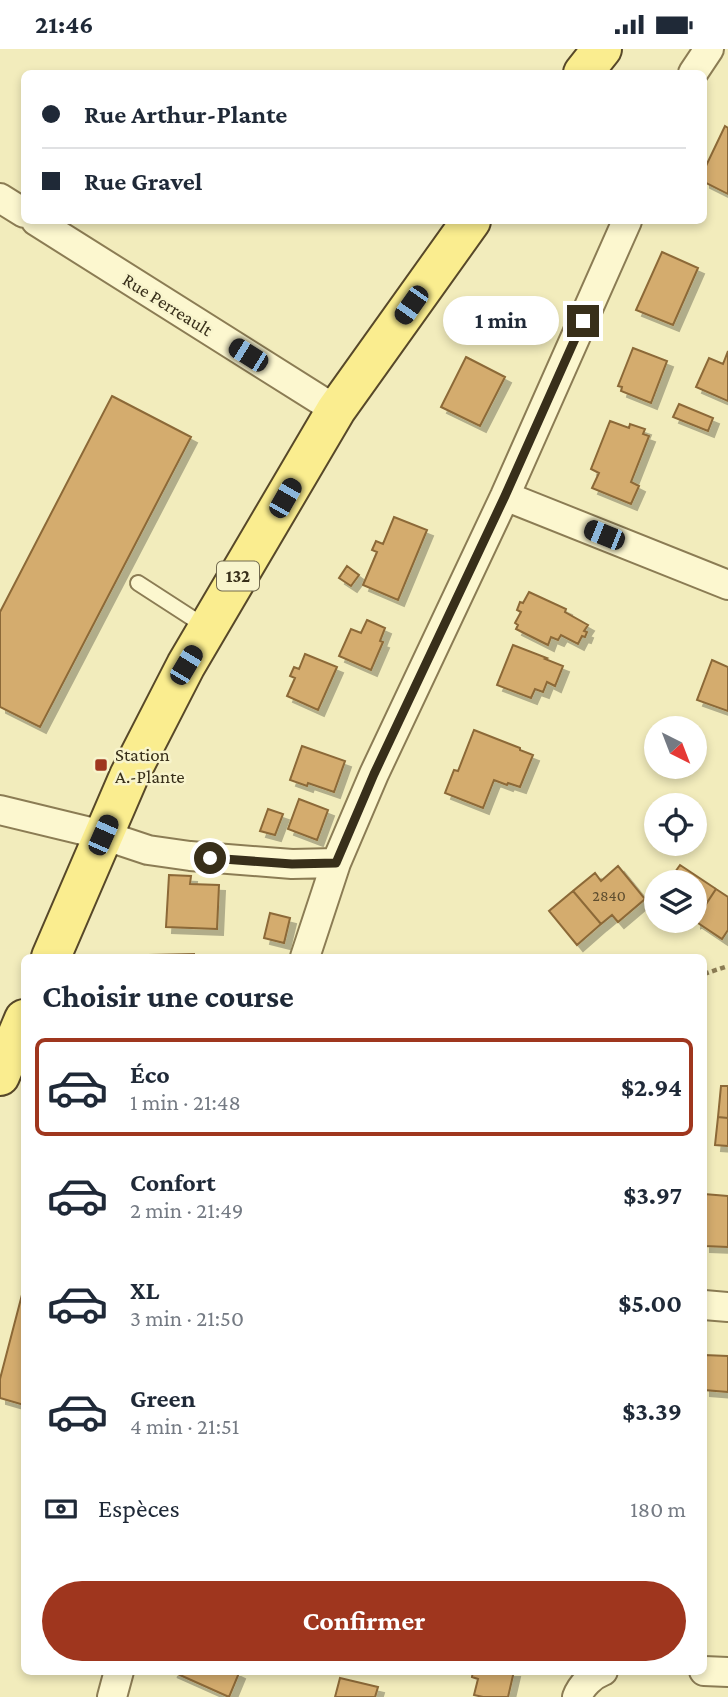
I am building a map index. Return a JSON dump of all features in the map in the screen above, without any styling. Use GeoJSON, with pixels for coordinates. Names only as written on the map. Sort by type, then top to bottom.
{"type":"FeatureCollection","features":[{"type":"Feature","properties":{"kind":"main road"},"geometry":{"type":"LineString","coordinates":[[585,70],[602,49]]}},
{"type":"Feature","properties":{"kind":"main road","name":"132"},"geometry":{"type":"LineString","coordinates":[[52,954],[129,776],[207,628],[336,410],[469,224]]}},
{"type":"Feature","properties":{"kind":"main road"},"geometry":{"type":"LineString","coordinates":[[0,1076],[21,1026]]}},
{"type":"Feature","properties":{"kind":"street"},"geometry":{"type":"LineString","coordinates":[[695,70],[709,49]]}},
{"type":"Feature","properties":{"kind":"street"},"geometry":{"type":"LineString","coordinates":[[0,198],[21,211]]}},
{"type":"Feature","properties":{"kind":"street","name":"Rue Perreault"},"geometry":{"type":"LineString","coordinates":[[41,224],[336,410]]}},
{"type":"Feature","properties":{"kind":"street"},"geometry":{"type":"LineString","coordinates":[[307,954],[336,863],[374,774],[505,496],[626,224]]}},
{"type":"Feature","properties":{"kind":"street"},"geometry":{"type":"LineString","coordinates":[[505,496],[728,585]]}},
{"type":"Feature","properties":{"kind":"street"},"geometry":{"type":"LineString","coordinates":[[0,810],[103,835],[148,850],[292,864],[336,863]]}},
{"type":"Feature","properties":{"kind":"street"},"geometry":{"type":"LineString","coordinates":[[707,1305],[728,1307]]}},
{"type":"Feature","properties":{"kind":"street"},"geometry":{"type":"LineString","coordinates":[[707,1671],[728,1672]]}},
{"type":"Feature","properties":{"kind":"street"},"geometry":{"type":"LineString","coordinates":[[112,1697],[118,1675]]}},
{"type":"Feature","properties":{"kind":"street"},"geometry":{"type":"LineString","coordinates":[[577,1697],[594,1675]]}},
{"type":"Feature","properties":{"kind":"lane"},"geometry":{"type":"LineString","coordinates":[[138,583],[207,628]]}},
{"type":"Feature","properties":{"kind":"path"},"geometry":{"type":"LineString","coordinates":[[707,973],[728,966]]}},
{"type":"Feature","properties":{"kind":"building"},"geometry":{"type":"Polygon","coordinates":[[[725,126],[728,128],[728,194],[707,184],[707,164],[725,126]]]}},
{"type":"Feature","properties":{"kind":"building"},"geometry":{"type":"Polygon","coordinates":[[[662,252],[698,268],[673,325],[636,310],[662,252]]]}},
{"type":"Feature","properties":{"kind":"building"},"geometry":{"type":"Polygon","coordinates":[[[633,348],[667,361],[651,403],[621,391],[622,387],[618,386],[633,348]]]}},
{"type":"Feature","properties":{"kind":"building"},"geometry":{"type":"Polygon","coordinates":[[[728,351],[728,401],[696,387],[709,358],[723,364],[728,351]]]}},
{"type":"Feature","properties":{"kind":"building"},"geometry":{"type":"Polygon","coordinates":[[[466,357],[505,377],[480,426],[441,407],[466,357]]]}},
{"type":"Feature","properties":{"kind":"building"},"geometry":{"type":"Polygon","coordinates":[[[112,396],[191,437],[40,727],[0,707],[0,612],[112,396]]]}},
{"type":"Feature","properties":{"kind":"building"},"geometry":{"type":"Polygon","coordinates":[[[679,404],[713,418],[708,431],[673,417],[679,404]]]}},
{"type":"Feature","properties":{"kind":"building"},"geometry":{"type":"Polygon","coordinates":[[[610,421],[629,428],[630,424],[645,429],[643,434],[649,436],[631,482],[639,486],[631,504],[592,488],[599,473],[591,469],[610,421]]]}},
{"type":"Feature","properties":{"kind":"building"},"geometry":{"type":"Polygon","coordinates":[[[394,517],[427,530],[398,600],[363,585],[377,552],[372,550],[376,541],[383,544],[394,517]]]}},
{"type":"Feature","properties":{"kind":"building"},"geometry":{"type":"Polygon","coordinates":[[[347,566],[359,575],[351,586],[339,578],[347,566]]]}},
{"type":"Feature","properties":{"kind":"building"},"geometry":{"type":"Polygon","coordinates":[[[529,592],[566,609],[565,612],[588,625],[584,631],[587,632],[585,637],[582,636],[578,644],[561,635],[558,640],[551,637],[548,645],[516,629],[518,625],[515,623],[521,612],[517,610],[529,592]]]}},
{"type":"Feature","properties":{"kind":"building"},"geometry":{"type":"Polygon","coordinates":[[[367,620],[385,628],[380,641],[383,642],[371,670],[339,656],[351,629],[361,633],[367,620]]]}},
{"type":"Feature","properties":{"kind":"building"},"geometry":{"type":"Polygon","coordinates":[[[513,645],[563,666],[555,686],[547,682],[543,692],[535,689],[531,698],[497,685],[513,645]]]}},
{"type":"Feature","properties":{"kind":"building"},"geometry":{"type":"Polygon","coordinates":[[[305,654],[337,667],[318,710],[287,696],[295,678],[290,676],[294,667],[299,669],[305,654]]]}},
{"type":"Feature","properties":{"kind":"building"},"geometry":{"type":"Polygon","coordinates":[[[712,660],[728,667],[728,711],[697,700],[712,660]]]}},
{"type":"Feature","properties":{"kind":"building"},"geometry":{"type":"Polygon","coordinates":[[[474,730],[533,755],[520,787],[494,780],[483,808],[445,793],[454,770],[458,771],[474,730]]]}},
{"type":"Feature","properties":{"kind":"building"},"geometry":{"type":"Polygon","coordinates":[[[302,746],[345,761],[334,792],[290,780],[302,746]]]}},
{"type":"Feature","properties":{"kind":"building"},"geometry":{"type":"Polygon","coordinates":[[[299,799],[328,810],[317,840],[288,829],[299,799]]]}},
{"type":"Feature","properties":{"kind":"building"},"geometry":{"type":"Polygon","coordinates":[[[268,809],[283,814],[275,835],[260,831],[268,809]]]}},
{"type":"Feature","properties":{"kind":"building"},"geometry":{"type":"Polygon","coordinates":[[[618,866],[644,900],[618,922],[612,915],[601,924],[573,891],[595,873],[601,881],[618,866]]]}},
{"type":"Feature","properties":{"kind":"building"},"geometry":{"type":"Polygon","coordinates":[[[169,875],[191,876],[190,884],[219,885],[217,929],[166,927],[169,875]]]}},
{"type":"Feature","properties":{"kind":"building"},"geometry":{"type":"Polygon","coordinates":[[[707,883],[716,889],[707,903],[707,883]]]}},
{"type":"Feature","properties":{"kind":"building"},"geometry":{"type":"Polygon","coordinates":[[[716,889],[728,897],[728,930],[722,939],[707,929],[707,903],[716,889]]]}},
{"type":"Feature","properties":{"kind":"building"},"geometry":{"type":"Polygon","coordinates":[[[573,891],[601,924],[577,945],[549,911],[573,891]]]}},
{"type":"Feature","properties":{"kind":"building"},"geometry":{"type":"Polygon","coordinates":[[[270,913],[290,918],[284,943],[264,938],[270,913]]]}},
{"type":"Feature","properties":{"kind":"building"},"geometry":{"type":"Polygon","coordinates":[[[721,1086],[728,1086],[728,1118],[718,1117],[721,1086]]]}},
{"type":"Feature","properties":{"kind":"building"},"geometry":{"type":"Polygon","coordinates":[[[718,1117],[728,1118],[728,1146],[715,1145],[718,1117]]]}},
{"type":"Feature","properties":{"kind":"building"},"geometry":{"type":"Polygon","coordinates":[[[707,1194],[728,1196],[728,1247],[707,1246],[707,1194]]]}},
{"type":"Feature","properties":{"kind":"building"},"geometry":{"type":"Polygon","coordinates":[[[21,1298],[21,1404],[0,1398],[0,1379],[21,1298]]]}},
{"type":"Feature","properties":{"kind":"building"},"geometry":{"type":"Polygon","coordinates":[[[707,1355],[728,1356],[728,1392],[707,1390],[707,1355]]]}},
{"type":"Feature","properties":{"kind":"building"},"geometry":{"type":"Polygon","coordinates":[[[180,1675],[238,1675],[229,1697],[180,1675]]]}},
{"type":"Feature","properties":{"kind":"building"},"geometry":{"type":"Polygon","coordinates":[[[513,1675],[508,1697],[474,1695],[478,1679],[472,1677],[513,1675]]]}},
{"type":"Feature","properties":{"kind":"building"},"geometry":{"type":"Polygon","coordinates":[[[340,1678],[378,1687],[375,1697],[335,1697],[340,1678]]]}},
{"type":"Feature","properties":{"kind":"place","name":"Station A.-Plante"},"geometry":{"type":"Point","coordinates":[101,765]}},
{"type":"Feature","properties":{"kind":"route"},"geometry":{"type":"LineString","coordinates":[[210,858],[292,864],[336,863],[374,774],[505,496],[583,321]]}}]}
